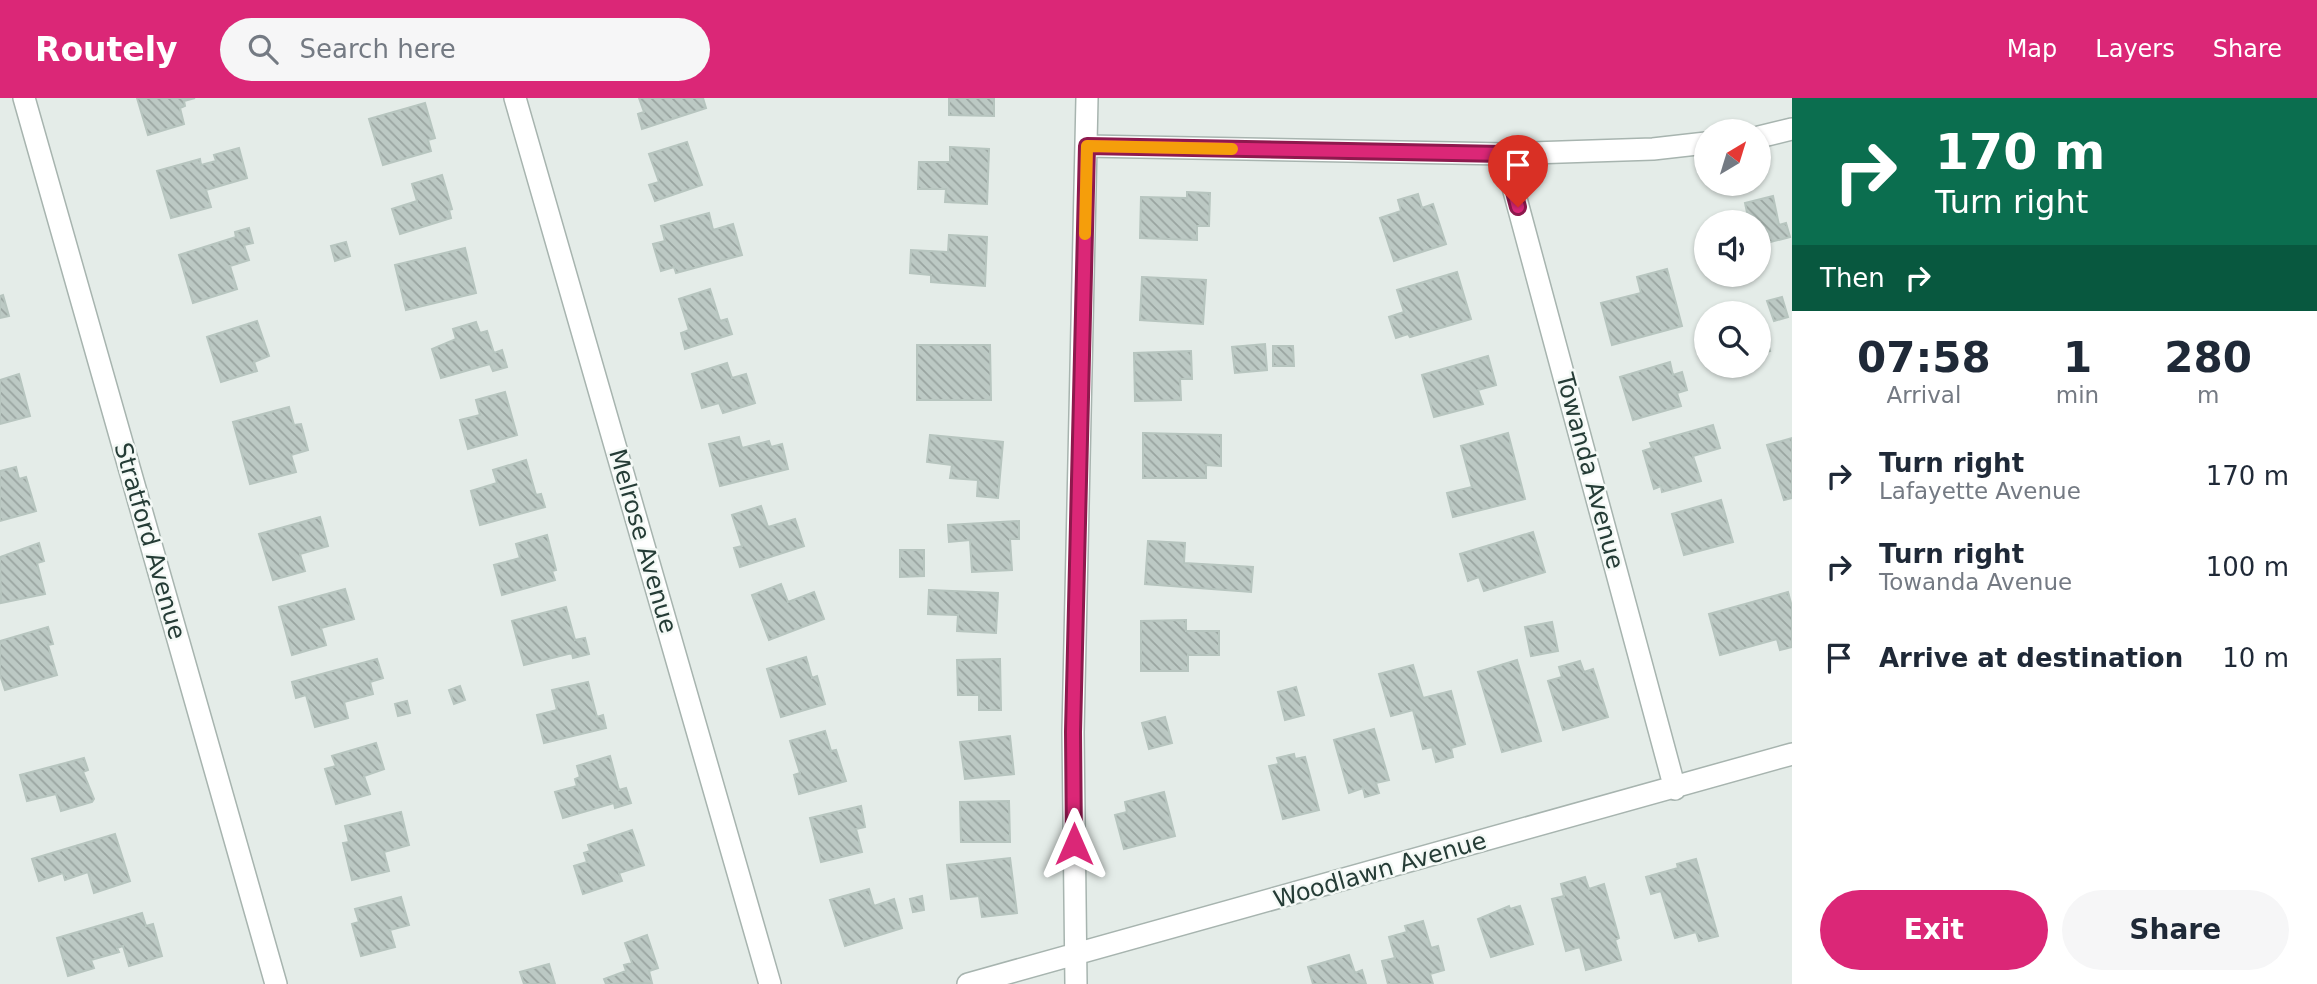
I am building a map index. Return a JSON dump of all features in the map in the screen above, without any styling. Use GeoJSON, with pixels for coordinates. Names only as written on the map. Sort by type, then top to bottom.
{"type":"FeatureCollection","features":[{"type":"Feature","properties":{"kind":"street","name":"Stratford Avenue"},"geometry":{"type":"LineString","coordinates":[[24,98],[276,984]]}},
{"type":"Feature","properties":{"kind":"street","name":"Melrose Avenue"},"geometry":{"type":"LineString","coordinates":[[515,98],[770,984]]}},
{"type":"Feature","properties":{"kind":"street"},"geometry":{"type":"LineString","coordinates":[[1076,984],[1073,732],[1087,98]]}},
{"type":"Feature","properties":{"kind":"street"},"geometry":{"type":"LineString","coordinates":[[1771,133],[1792,129]]}},
{"type":"Feature","properties":{"kind":"street"},"geometry":{"type":"LineString","coordinates":[[1087,146],[1504,154],[1653,149],[1694,144]]}},
{"type":"Feature","properties":{"kind":"street","name":"Towanda Avenue"},"geometry":{"type":"LineString","coordinates":[[1504,154],[1675,789]]}},
{"type":"Feature","properties":{"kind":"street","name":"Woodlawn Avenue"},"geometry":{"type":"LineString","coordinates":[[968,984],[1675,789],[1792,754]]}},
{"type":"Feature","properties":{"kind":"building"},"geometry":{"type":"Polygon","coordinates":[[[137,98],[195,98],[184,101],[185,106],[180,108],[184,124],[148,135],[137,98]]]}},
{"type":"Feature","properties":{"kind":"building"},"geometry":{"type":"Polygon","coordinates":[[[639,98],[703,98],[706,108],[642,129],[638,114],[644,112],[639,98]]]}},
{"type":"Feature","properties":{"kind":"building"},"geometry":{"type":"Polygon","coordinates":[[[949,98],[994,98],[994,116],[949,115],[949,98]]]}},
{"type":"Feature","properties":{"kind":"building"},"geometry":{"type":"Polygon","coordinates":[[[425,103],[435,138],[428,140],[431,151],[383,165],[369,119],[425,103]]]}},
{"type":"Feature","properties":{"kind":"building"},"geometry":{"type":"Polygon","coordinates":[[[687,142],[702,185],[655,201],[649,185],[659,182],[649,154],[687,142]]]}},
{"type":"Feature","properties":{"kind":"building"},"geometry":{"type":"Polygon","coordinates":[[[950,147],[989,149],[987,204],[945,202],[946,189],[918,189],[919,162],[950,162],[950,147]]]}},
{"type":"Feature","properties":{"kind":"building"},"geometry":{"type":"Polygon","coordinates":[[[239,148],[247,178],[206,190],[211,207],[171,218],[157,171],[200,159],[201,165],[216,161],[214,155],[239,148]]]}},
{"type":"Feature","properties":{"kind":"building"},"geometry":{"type":"Polygon","coordinates":[[[442,175],[452,209],[449,210],[451,218],[400,234],[392,209],[417,201],[412,184],[442,175]]]}},
{"type":"Feature","properties":{"kind":"building"},"geometry":{"type":"Polygon","coordinates":[[[1187,192],[1210,193],[1209,226],[1197,226],[1197,240],[1140,238],[1141,197],[1187,198],[1187,192]]]}},
{"type":"Feature","properties":{"kind":"building"},"geometry":{"type":"Polygon","coordinates":[[[1418,194],[1422,208],[1433,204],[1446,244],[1394,261],[1380,218],[1401,211],[1398,200],[1418,194]]]}},
{"type":"Feature","properties":{"kind":"building"},"geometry":{"type":"Polygon","coordinates":[[[1773,196],[1779,225],[1786,223],[1790,237],[1771,242],[1771,210],[1746,210],[1745,203],[1773,196]]]}},
{"type":"Feature","properties":{"kind":"building"},"geometry":{"type":"Polygon","coordinates":[[[709,213],[713,230],[733,224],[742,255],[676,273],[674,267],[661,271],[653,244],[665,241],[661,226],[709,213]]]}},
{"type":"Feature","properties":{"kind":"building"},"geometry":{"type":"Polygon","coordinates":[[[249,228],[253,243],[244,245],[249,260],[230,266],[237,289],[193,303],[179,255],[236,237],[235,232],[249,228]]]}},
{"type":"Feature","properties":{"kind":"building"},"geometry":{"type":"Polygon","coordinates":[[[949,235],[987,237],[985,286],[931,282],[931,275],[910,273],[911,250],[948,252],[949,235]]]}},
{"type":"Feature","properties":{"kind":"building"},"geometry":{"type":"Polygon","coordinates":[[[346,242],[350,256],[335,261],[331,246],[346,242]]]}},
{"type":"Feature","properties":{"kind":"building"},"geometry":{"type":"Polygon","coordinates":[[[465,248],[476,293],[406,310],[395,265],[465,248]]]}},
{"type":"Feature","properties":{"kind":"building"},"geometry":{"type":"Polygon","coordinates":[[[1667,269],[1682,326],[1612,345],[1601,303],[1641,293],[1637,277],[1667,269]]]}},
{"type":"Feature","properties":{"kind":"building"},"geometry":{"type":"Polygon","coordinates":[[[1457,272],[1471,319],[1410,337],[1408,334],[1396,338],[1389,317],[1404,312],[1397,290],[1457,272]]]}},
{"type":"Feature","properties":{"kind":"building"},"geometry":{"type":"Polygon","coordinates":[[[1142,277],[1206,280],[1203,324],[1140,320],[1142,277]]]}},
{"type":"Feature","properties":{"kind":"building"},"geometry":{"type":"Polygon","coordinates":[[[710,289],[720,321],[727,319],[732,334],[685,349],[681,333],[689,330],[679,299],[710,289]]]}},
{"type":"Feature","properties":{"kind":"building"},"geometry":{"type":"Polygon","coordinates":[[[3,295],[9,316],[0,318],[0,296],[3,295]]]}},
{"type":"Feature","properties":{"kind":"building"},"geometry":{"type":"Polygon","coordinates":[[[1782,297],[1788,317],[1774,321],[1771,301],[1767,301],[1782,297]]]}},
{"type":"Feature","properties":{"kind":"building"},"geometry":{"type":"Polygon","coordinates":[[[257,321],[269,356],[254,362],[257,371],[221,382],[207,337],[257,321]]]}},
{"type":"Feature","properties":{"kind":"building"},"geometry":{"type":"Polygon","coordinates":[[[476,322],[480,333],[487,331],[494,353],[502,350],[507,367],[493,371],[490,364],[441,378],[432,349],[456,339],[453,329],[476,322]]]}},
{"type":"Feature","properties":{"kind":"building"},"geometry":{"type":"Polygon","coordinates":[[[1265,344],[1267,370],[1235,373],[1232,347],[1265,344]]]}},
{"type":"Feature","properties":{"kind":"building"},"geometry":{"type":"Polygon","coordinates":[[[917,345],[990,345],[991,400],[917,400],[917,345]]]}},
{"type":"Feature","properties":{"kind":"building"},"geometry":{"type":"Polygon","coordinates":[[[1273,346],[1293,346],[1294,366],[1273,366],[1273,346]]]}},
{"type":"Feature","properties":{"kind":"building"},"geometry":{"type":"Polygon","coordinates":[[[1191,351],[1192,379],[1180,379],[1181,400],[1135,401],[1134,353],[1191,351]]]}},
{"type":"Feature","properties":{"kind":"building"},"geometry":{"type":"Polygon","coordinates":[[[1488,356],[1496,385],[1478,390],[1483,404],[1434,417],[1422,375],[1488,356]]]}},
{"type":"Feature","properties":{"kind":"building"},"geometry":{"type":"Polygon","coordinates":[[[1670,362],[1673,375],[1682,372],[1687,390],[1677,393],[1681,406],[1633,420],[1620,377],[1670,362]]]}},
{"type":"Feature","properties":{"kind":"building"},"geometry":{"type":"Polygon","coordinates":[[[727,363],[732,378],[746,374],[755,403],[723,413],[719,403],[702,408],[692,374],[727,363]]]}},
{"type":"Feature","properties":{"kind":"building"},"geometry":{"type":"Polygon","coordinates":[[[19,374],[30,416],[0,424],[0,380],[19,374]]]}},
{"type":"Feature","properties":{"kind":"building"},"geometry":{"type":"Polygon","coordinates":[[[505,392],[517,435],[468,449],[460,420],[480,415],[476,400],[505,392]]]}},
{"type":"Feature","properties":{"kind":"building"},"geometry":{"type":"Polygon","coordinates":[[[289,407],[294,425],[301,424],[308,450],[291,455],[296,472],[250,484],[233,422],[289,407]]]}},
{"type":"Feature","properties":{"kind":"building"},"geometry":{"type":"Polygon","coordinates":[[[1713,425],[1720,448],[1693,456],[1701,481],[1662,492],[1661,486],[1654,489],[1643,451],[1652,448],[1650,443],[1713,425]]]}},
{"type":"Feature","properties":{"kind":"building"},"geometry":{"type":"Polygon","coordinates":[[[1143,433],[1221,435],[1221,466],[1206,465],[1206,478],[1143,478],[1143,433]]]}},
{"type":"Feature","properties":{"kind":"building"},"geometry":{"type":"Polygon","coordinates":[[[1508,433],[1525,499],[1453,517],[1447,493],[1472,487],[1461,446],[1508,433]]]}},
{"type":"Feature","properties":{"kind":"building"},"geometry":{"type":"Polygon","coordinates":[[[930,435],[1003,442],[998,498],[977,496],[978,480],[950,478],[952,465],[927,462],[930,435]]]}},
{"type":"Feature","properties":{"kind":"building"},"geometry":{"type":"Polygon","coordinates":[[[739,437],[742,448],[769,441],[771,447],[782,444],[788,469],[720,486],[709,444],[739,437]]]}},
{"type":"Feature","properties":{"kind":"building"},"geometry":{"type":"Polygon","coordinates":[[[1792,438],[1792,498],[1784,500],[1767,445],[1792,438]]]}},
{"type":"Feature","properties":{"kind":"building"},"geometry":{"type":"Polygon","coordinates":[[[526,460],[536,495],[541,494],[545,507],[480,525],[471,491],[497,483],[493,470],[526,460]]]}},
{"type":"Feature","properties":{"kind":"building"},"geometry":{"type":"Polygon","coordinates":[[[16,467],[19,479],[26,477],[36,511],[0,521],[0,471],[16,467]]]}},
{"type":"Feature","properties":{"kind":"building"},"geometry":{"type":"Polygon","coordinates":[[[1721,500],[1733,542],[1684,555],[1672,514],[1721,500]]]}},
{"type":"Feature","properties":{"kind":"building"},"geometry":{"type":"Polygon","coordinates":[[[761,506],[768,527],[795,519],[804,546],[740,567],[734,548],[742,546],[732,515],[761,506]]]}},
{"type":"Feature","properties":{"kind":"building"},"geometry":{"type":"Polygon","coordinates":[[[320,517],[328,546],[300,554],[305,571],[273,580],[259,534],[320,517]]]}},
{"type":"Feature","properties":{"kind":"building"},"geometry":{"type":"Polygon","coordinates":[[[1019,521],[1019,539],[1010,539],[1012,570],[972,572],[970,540],[949,542],[948,525],[1019,521]]]}},
{"type":"Feature","properties":{"kind":"building"},"geometry":{"type":"Polygon","coordinates":[[[1533,532],[1545,572],[1484,591],[1479,577],[1468,581],[1460,554],[1533,532]]]}},
{"type":"Feature","properties":{"kind":"building"},"geometry":{"type":"Polygon","coordinates":[[[547,535],[556,570],[552,571],[555,580],[502,595],[494,565],[520,558],[516,544],[547,535]]]}},
{"type":"Feature","properties":{"kind":"building"},"geometry":{"type":"Polygon","coordinates":[[[1148,541],[1185,543],[1184,563],[1253,567],[1251,592],[1145,584],[1148,541]]]}},
{"type":"Feature","properties":{"kind":"building"},"geometry":{"type":"Polygon","coordinates":[[[39,543],[44,561],[37,563],[45,594],[1,603],[0,557],[39,543]]]}},
{"type":"Feature","properties":{"kind":"building"},"geometry":{"type":"Polygon","coordinates":[[[900,550],[924,550],[924,576],[900,577],[900,550]]]}},
{"type":"Feature","properties":{"kind":"building"},"geometry":{"type":"Polygon","coordinates":[[[781,584],[788,602],[814,592],[824,619],[769,640],[752,595],[781,584]]]}},
{"type":"Feature","properties":{"kind":"building"},"geometry":{"type":"Polygon","coordinates":[[[345,589],[354,619],[321,628],[326,645],[292,655],[279,607],[345,589]]]}},
{"type":"Feature","properties":{"kind":"building"},"geometry":{"type":"Polygon","coordinates":[[[929,590],[998,593],[996,633],[957,631],[958,615],[928,614],[929,590]]]}},
{"type":"Feature","properties":{"kind":"building"},"geometry":{"type":"Polygon","coordinates":[[[1788,592],[1792,607],[1792,647],[1780,650],[1777,639],[1720,655],[1709,614],[1788,592]]]}},
{"type":"Feature","properties":{"kind":"building"},"geometry":{"type":"Polygon","coordinates":[[[566,607],[575,640],[585,638],[589,654],[573,658],[572,653],[524,665],[512,621],[566,607]]]}},
{"type":"Feature","properties":{"kind":"building"},"geometry":{"type":"Polygon","coordinates":[[[1186,620],[1186,631],[1219,631],[1219,655],[1188,655],[1188,671],[1141,671],[1141,621],[1186,620]]]}},
{"type":"Feature","properties":{"kind":"building"},"geometry":{"type":"Polygon","coordinates":[[[1552,622],[1558,651],[1531,656],[1525,627],[1552,622]]]}},
{"type":"Feature","properties":{"kind":"building"},"geometry":{"type":"Polygon","coordinates":[[[48,627],[53,644],[48,645],[57,675],[5,690],[0,675],[0,641],[48,627]]]}},
{"type":"Feature","properties":{"kind":"building"},"geometry":{"type":"Polygon","coordinates":[[[806,657],[812,678],[817,676],[825,704],[781,717],[767,669],[806,657]]]}},
{"type":"Feature","properties":{"kind":"building"},"geometry":{"type":"Polygon","coordinates":[[[377,659],[383,678],[370,682],[373,694],[344,702],[348,718],[315,727],[306,695],[296,698],[292,682],[377,659]]]}},
{"type":"Feature","properties":{"kind":"building"},"geometry":{"type":"Polygon","coordinates":[[[1000,659],[1001,710],[979,710],[979,695],[958,695],[957,660],[1000,659]]]}},
{"type":"Feature","properties":{"kind":"building"},"geometry":{"type":"Polygon","coordinates":[[[1517,660],[1541,741],[1502,752],[1478,672],[1517,660]]]}},
{"type":"Feature","properties":{"kind":"building"},"geometry":{"type":"Polygon","coordinates":[[[1580,661],[1584,672],[1593,669],[1608,717],[1563,730],[1548,681],[1562,677],[1559,667],[1580,661]]]}},
{"type":"Feature","properties":{"kind":"building"},"geometry":{"type":"Polygon","coordinates":[[[1413,665],[1423,698],[1451,691],[1465,744],[1451,748],[1453,757],[1436,762],[1432,747],[1423,749],[1413,710],[1391,716],[1379,674],[1413,665]]]}},
{"type":"Feature","properties":{"kind":"building"},"geometry":{"type":"Polygon","coordinates":[[[588,682],[597,717],[603,715],[606,728],[544,743],[537,715],[557,710],[552,690],[588,682]]]}},
{"type":"Feature","properties":{"kind":"building"},"geometry":{"type":"Polygon","coordinates":[[[460,686],[465,700],[454,704],[449,690],[460,686]]]}},
{"type":"Feature","properties":{"kind":"building"},"geometry":{"type":"Polygon","coordinates":[[[1296,687],[1304,715],[1285,720],[1278,692],[1296,687]]]}},
{"type":"Feature","properties":{"kind":"building"},"geometry":{"type":"Polygon","coordinates":[[[407,701],[410,713],[398,716],[395,704],[407,701]]]}},
{"type":"Feature","properties":{"kind":"building"},"geometry":{"type":"Polygon","coordinates":[[[1165,717],[1172,743],[1149,749],[1142,723],[1165,717]]]}},
{"type":"Feature","properties":{"kind":"building"},"geometry":{"type":"Polygon","coordinates":[[[1374,729],[1389,780],[1376,783],[1379,793],[1365,797],[1363,788],[1349,793],[1334,740],[1374,729]]]}},
{"type":"Feature","properties":{"kind":"building"},"geometry":{"type":"Polygon","coordinates":[[[825,731],[831,751],[836,750],[846,781],[799,794],[794,775],[800,773],[790,741],[825,731]]]}},
{"type":"Feature","properties":{"kind":"building"},"geometry":{"type":"Polygon","coordinates":[[[1010,736],[1014,774],[965,779],[960,742],[1010,736]]]}},
{"type":"Feature","properties":{"kind":"building"},"geometry":{"type":"Polygon","coordinates":[[[376,743],[384,769],[364,776],[370,794],[336,804],[325,769],[336,766],[332,756],[376,743]]]}},
{"type":"Feature","properties":{"kind":"building"},"geometry":{"type":"Polygon","coordinates":[[[1294,754],[1295,759],[1305,757],[1319,810],[1283,819],[1269,766],[1279,764],[1277,758],[1294,754]]]}},
{"type":"Feature","properties":{"kind":"building"},"geometry":{"type":"Polygon","coordinates":[[[610,756],[619,790],[626,788],[631,803],[615,808],[614,803],[563,818],[555,792],[577,786],[575,779],[580,777],[577,766],[610,756]]]}},
{"type":"Feature","properties":{"kind":"building"},"geometry":{"type":"Polygon","coordinates":[[[84,758],[88,770],[83,772],[94,799],[92,802],[61,811],[56,794],[27,801],[20,775],[84,758]]]}},
{"type":"Feature","properties":{"kind":"building"},"geometry":{"type":"Polygon","coordinates":[[[1164,792],[1175,836],[1124,849],[1115,815],[1127,812],[1125,802],[1164,792]]]}},
{"type":"Feature","properties":{"kind":"building"},"geometry":{"type":"Polygon","coordinates":[[[1009,801],[1010,842],[961,842],[960,802],[1009,801]]]}},
{"type":"Feature","properties":{"kind":"building"},"geometry":{"type":"Polygon","coordinates":[[[861,806],[865,827],[856,829],[862,852],[821,862],[810,818],[861,806]]]}},
{"type":"Feature","properties":{"kind":"building"},"geometry":{"type":"Polygon","coordinates":[[[401,812],[409,845],[384,852],[389,871],[352,880],[343,843],[349,842],[345,826],[401,812]]]}},
{"type":"Feature","properties":{"kind":"building"},"geometry":{"type":"Polygon","coordinates":[[[632,830],[644,865],[619,873],[622,881],[583,894],[574,866],[587,862],[584,853],[590,851],[588,845],[632,830]]]}},
{"type":"Feature","properties":{"kind":"building"},"geometry":{"type":"Polygon","coordinates":[[[115,834],[130,881],[94,893],[88,872],[65,880],[63,873],[39,881],[32,859],[115,834]]]}},
{"type":"Feature","properties":{"kind":"building"},"geometry":{"type":"Polygon","coordinates":[[[1010,858],[1017,913],[982,917],[979,896],[951,899],[947,865],[1010,858]]]}},
{"type":"Feature","properties":{"kind":"building"},"geometry":{"type":"Polygon","coordinates":[[[1696,859],[1718,936],[1699,941],[1696,932],[1675,938],[1661,891],[1651,894],[1646,877],[1678,868],[1677,864],[1696,859]]]}},
{"type":"Feature","properties":{"kind":"building"},"geometry":{"type":"Polygon","coordinates":[[[1585,877],[1589,889],[1604,884],[1619,938],[1615,940],[1621,960],[1586,970],[1580,947],[1566,951],[1552,899],[1564,896],[1561,884],[1585,877]]]}},
{"type":"Feature","properties":{"kind":"building"},"geometry":{"type":"Polygon","coordinates":[[[869,889],[874,906],[894,899],[902,928],[845,946],[830,900],[869,889]]]}},
{"type":"Feature","properties":{"kind":"building"},"geometry":{"type":"Polygon","coordinates":[[[922,896],[924,910],[913,912],[910,899],[922,896]]]}},
{"type":"Feature","properties":{"kind":"building"},"geometry":{"type":"Polygon","coordinates":[[[401,897],[409,925],[390,930],[395,947],[361,956],[352,924],[359,922],[355,909],[401,897]]]}},
{"type":"Feature","properties":{"kind":"building"},"geometry":{"type":"Polygon","coordinates":[[[1509,906],[1510,909],[1520,906],[1533,944],[1491,957],[1478,919],[1509,906]]]}},
{"type":"Feature","properties":{"kind":"building"},"geometry":{"type":"Polygon","coordinates":[[[142,913],[146,926],[153,924],[162,956],[129,966],[123,946],[117,948],[119,952],[91,960],[94,968],[68,976],[57,938],[142,913]]]}},
{"type":"Feature","properties":{"kind":"building"},"geometry":{"type":"Polygon","coordinates":[[[1423,921],[1431,948],[1438,946],[1444,970],[1430,974],[1433,984],[1388,984],[1382,961],[1395,958],[1389,937],[1407,932],[1405,926],[1423,921]]]}},
{"type":"Feature","properties":{"kind":"building"},"geometry":{"type":"Polygon","coordinates":[[[647,935],[658,968],[649,971],[652,983],[606,984],[604,979],[626,971],[624,965],[632,963],[625,943],[647,935]]]}},
{"type":"Feature","properties":{"kind":"building"},"geometry":{"type":"Polygon","coordinates":[[[1349,955],[1355,973],[1362,970],[1366,984],[1313,984],[1308,967],[1349,955]]]}},
{"type":"Feature","properties":{"kind":"building"},"geometry":{"type":"Polygon","coordinates":[[[549,964],[555,984],[524,984],[520,972],[549,964]]]}},
{"type":"Feature","properties":{"kind":"slow traffic"},"geometry":{"type":"LineString","coordinates":[[1085,234],[1087,146],[1232,149]]}},
{"type":"Feature","properties":{"kind":"route"},"geometry":{"type":"LineString","coordinates":[[1074,844],[1073,732],[1087,146],[1504,154],[1518,207]]}}]}
